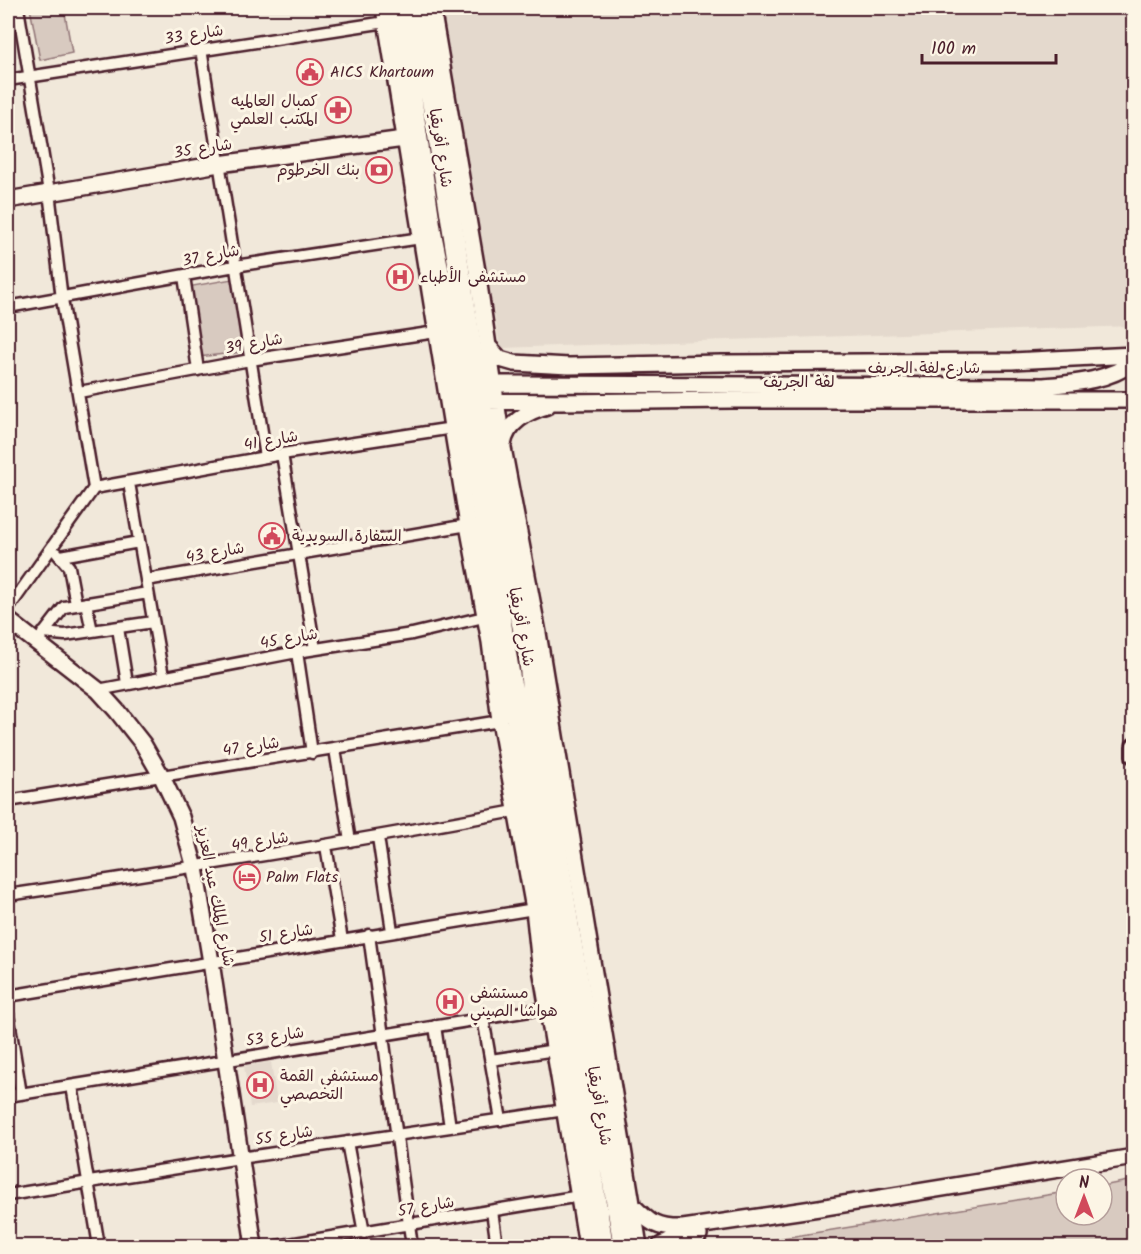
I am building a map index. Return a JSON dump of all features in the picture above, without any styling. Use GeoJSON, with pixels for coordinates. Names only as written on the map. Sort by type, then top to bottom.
{"type":"FeatureCollection","features":[{"type":"Feature","properties":{"kind":"highway","name":"شارع أفريقيا"},"geometry":{"type":"LineString","coordinates":[[428,8],[440,147],[508,559],[529,656],[548,850],[603,1246]]}},
{"type":"Feature","properties":{"kind":"highway","name":"شارع أفريقيا"},"geometry":{"type":"LineString","coordinates":[[389,12],[432,238],[479,393],[508,657],[548,850],[592,1017],[624,1246]]}},
{"type":"Feature","properties":{"kind":"highway"},"geometry":{"type":"LineString","coordinates":[[529,656],[538,633]]}},
{"type":"Feature","properties":{"kind":"highway"},"geometry":{"type":"LineString","coordinates":[[490,642],[508,657]]}},
{"type":"Feature","properties":{"kind":"street"},"geometry":{"type":"LineString","coordinates":[[8,609],[94,489],[62,299],[49,192],[18,8]]}},
{"type":"Feature","properties":{"kind":"street","name":"شارع أفريقيا"},"geometry":{"type":"LineString","coordinates":[[428,8],[489,347],[479,393],[503,448],[538,633],[592,1017],[639,1246]]}},
{"type":"Feature","properties":{"kind":"street","name":"شارع 33"},"geometry":{"type":"LineString","coordinates":[[8,80],[201,49],[389,12]]}},
{"type":"Feature","properties":{"kind":"street","name":"شارع أفريقيا"},"geometry":{"type":"LineString","coordinates":[[389,12],[404,139],[468,525],[490,642],[500,722],[534,909],[539,956],[587,1246]]}},
{"type":"Feature","properties":{"kind":"street"},"geometry":{"type":"LineString","coordinates":[[201,49],[266,457]]}},
{"type":"Feature","properties":{"kind":"street","name":"شارع 35"},"geometry":{"type":"LineString","coordinates":[[8,200],[219,164],[404,139]]}},
{"type":"Feature","properties":{"kind":"street","name":"شارع 37"},"geometry":{"type":"LineString","coordinates":[[8,307],[236,266],[421,238]]}},
{"type":"Feature","properties":{"kind":"street"},"geometry":{"type":"LineString","coordinates":[[184,276],[198,370]]}},
{"type":"Feature","properties":{"kind":"street","name":"شارع 39"},"geometry":{"type":"LineString","coordinates":[[79,392],[250,360],[436,332]]}},
{"type":"Feature","properties":{"kind":"street"},"geometry":{"type":"LineString","coordinates":[[489,347],[500,359],[530,366],[1012,361],[1134,356]]}},
{"type":"Feature","properties":{"kind":"street","name":"شارع لفة الجريف"},"geometry":{"type":"LineString","coordinates":[[479,393],[1044,386],[1096,380],[1122,370],[1134,362]]}},
{"type":"Feature","properties":{"kind":"street","name":"لفة الجريف"},"geometry":{"type":"LineString","coordinates":[[479,393],[560,402],[1131,401]]}},
{"type":"Feature","properties":{"kind":"street"},"geometry":{"type":"LineString","coordinates":[[503,448],[502,442],[506,435],[525,415],[530,411],[560,402]]}},
{"type":"Feature","properties":{"kind":"street","name":"شارع 41"},"geometry":{"type":"LineString","coordinates":[[94,489],[282,454],[453,428]]}},
{"type":"Feature","properties":{"kind":"street"},"geometry":{"type":"LineString","coordinates":[[282,454],[315,649]]}},
{"type":"Feature","properties":{"kind":"street"},"geometry":{"type":"LineString","coordinates":[[129,483],[163,676]]}},
{"type":"Feature","properties":{"kind":"street","name":"شارع 43"},"geometry":{"type":"LineString","coordinates":[[146,580],[468,525]]}},
{"type":"Feature","properties":{"kind":"street"},"geometry":{"type":"LineString","coordinates":[[61,556],[139,542]]}},
{"type":"Feature","properties":{"kind":"street"},"geometry":{"type":"LineString","coordinates":[[51,549],[61,556],[69,567],[93,631]]}},
{"type":"Feature","properties":{"kind":"street"},"geometry":{"type":"LineString","coordinates":[[40,638],[62,608],[148,593]]}},
{"type":"Feature","properties":{"kind":"street","name":"شارع 45"},"geometry":{"type":"LineString","coordinates":[[98,690],[297,652],[412,634],[484,617]]}},
{"type":"Feature","properties":{"kind":"street","name":"شارع الملك عبد العزيز"},"geometry":{"type":"LineString","coordinates":[[8,620],[40,638],[98,690],[143,744],[162,777],[181,818],[195,868],[254,1246]]}},
{"type":"Feature","properties":{"kind":"street"},"geometry":{"type":"LineString","coordinates":[[40,638],[153,622]]}},
{"type":"Feature","properties":{"kind":"street"},"geometry":{"type":"LineString","coordinates":[[118,628],[127,683]]}},
{"type":"Feature","properties":{"kind":"street"},"geometry":{"type":"LineString","coordinates":[[297,652],[312,753]]}},
{"type":"Feature","properties":{"kind":"street","name":"شارع 47"},"geometry":{"type":"LineString","coordinates":[[8,801],[500,722]]}},
{"type":"Feature","properties":{"kind":"street"},"geometry":{"type":"LineString","coordinates":[[1134,746],[1134,756]]}},
{"type":"Feature","properties":{"kind":"street"},"geometry":{"type":"LineString","coordinates":[[335,749],[350,841]]}},
{"type":"Feature","properties":{"kind":"street","name":"شارع 49"},"geometry":{"type":"LineString","coordinates":[[8,895],[195,868],[515,811]]}},
{"type":"Feature","properties":{"kind":"street"},"geometry":{"type":"LineString","coordinates":[[378,837],[392,931]]}},
{"type":"Feature","properties":{"kind":"street"},"geometry":{"type":"LineString","coordinates":[[326,846],[342,940]]}},
{"type":"Feature","properties":{"kind":"street","name":"شارع 51"},"geometry":{"type":"LineString","coordinates":[[8,996],[534,909]]}},
{"type":"Feature","properties":{"kind":"street"},"geometry":{"type":"LineString","coordinates":[[369,935],[412,1246]]}},
{"type":"Feature","properties":{"kind":"street","name":"شارع 53"},"geometry":{"type":"LineString","coordinates":[[8,1096],[548,1008]]}},
{"type":"Feature","properties":{"kind":"street"},"geometry":{"type":"LineString","coordinates":[[8,1014],[21,1094]]}},
{"type":"Feature","properties":{"kind":"street"},"geometry":{"type":"LineString","coordinates":[[483,1018],[501,1120]]}},
{"type":"Feature","properties":{"kind":"street"},"geometry":{"type":"LineString","coordinates":[[435,1026],[450,1127]]}},
{"type":"Feature","properties":{"kind":"street"},"geometry":{"type":"LineString","coordinates":[[491,1060],[555,1050]]}},
{"type":"Feature","properties":{"kind":"street"},"geometry":{"type":"LineString","coordinates":[[72,1086],[99,1246]]}},
{"type":"Feature","properties":{"kind":"street","name":"شارع 55"},"geometry":{"type":"LineString","coordinates":[[8,1195],[565,1110]]}},
{"type":"Feature","properties":{"kind":"street"},"geometry":{"type":"LineString","coordinates":[[347,1142],[364,1233]]}},
{"type":"Feature","properties":{"kind":"street"},"geometry":{"type":"LineString","coordinates":[[632,1205],[649,1222],[671,1228],[765,1217],[1134,1156]]}},
{"type":"Feature","properties":{"kind":"street","name":"شارع 57"},"geometry":{"type":"LineString","coordinates":[[277,1246],[580,1196]]}},
{"type":"Feature","properties":{"kind":"street"},"geometry":{"type":"LineString","coordinates":[[492,1211],[497,1246]]}},
{"type":"Feature","properties":{"kind":"street"},"geometry":{"type":"LineString","coordinates":[[660,1246],[674,1239],[744,1227],[765,1217]]}},
{"type":"Feature","properties":{"kind":"shaded area"},"geometry":{"type":"Polygon","coordinates":[[[30,8],[64,8],[72,53],[40,60],[30,8]]]}},
{"type":"Feature","properties":{"kind":"shaded area"},"geometry":{"type":"Polygon","coordinates":[[[442,8],[1133,8],[1133,326],[500,348],[442,8]]]}},
{"type":"Feature","properties":{"kind":"shaded area"},"geometry":{"type":"Polygon","coordinates":[[[232,279],[243,352],[198,357],[187,287],[232,279]]]}},
{"type":"Feature","properties":{"kind":"shaded area","name":"مستشفى القمة التخصصي"},"geometry":{"type":"Polygon","coordinates":[[[271,1062],[277,1103],[250,1107],[244,1066],[271,1062]]]}},
{"type":"Feature","properties":{"kind":"shaded area"},"geometry":{"type":"Polygon","coordinates":[[[1133,1180],[1133,1246],[734,1246],[1054,1194],[1054,1227],[1114,1227],[1114,1184],[1133,1180]]]}},
{"type":"Feature","properties":{"kind":"place","name":"AICS Khartoum"},"geometry":{"type":"Point","coordinates":[310,72]}},
{"type":"Feature","properties":{"kind":"place","name":"كمبال العالميه المكتب العلمي"},"geometry":{"type":"Point","coordinates":[338,110]}},
{"type":"Feature","properties":{"kind":"place","name":"بنك الخرطوم"},"geometry":{"type":"Point","coordinates":[379,170]}},
{"type":"Feature","properties":{"kind":"place","name":"مستشفی الأطباء"},"geometry":{"type":"Point","coordinates":[400,277]}},
{"type":"Feature","properties":{"kind":"place","name":"السفارة السويدية"},"geometry":{"type":"Point","coordinates":[272,536]}},
{"type":"Feature","properties":{"kind":"place","name":"Palm Flats"},"geometry":{"type":"Point","coordinates":[247,877]}},
{"type":"Feature","properties":{"kind":"place","name":"مستشفى هواشا الصيني"},"geometry":{"type":"Point","coordinates":[450,1002]}},
{"type":"Feature","properties":{"kind":"place","name":"مستشفى القمة التخصصي"},"geometry":{"type":"Point","coordinates":[260,1085]}}]}
